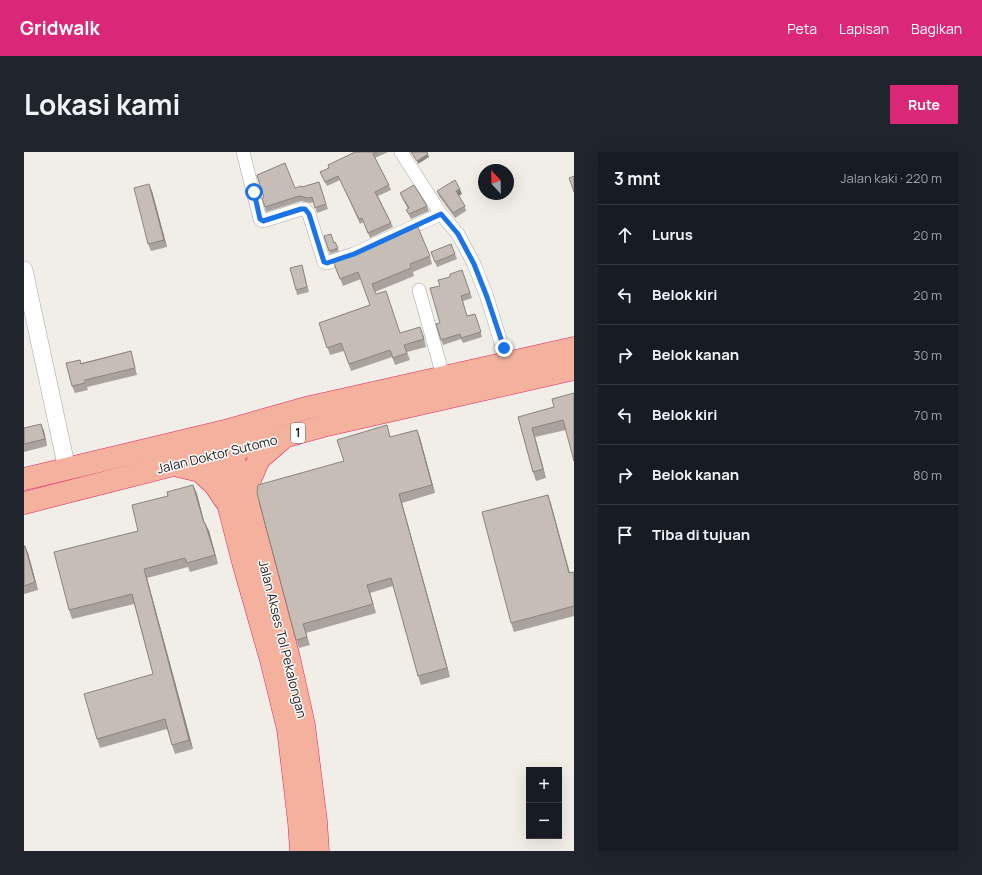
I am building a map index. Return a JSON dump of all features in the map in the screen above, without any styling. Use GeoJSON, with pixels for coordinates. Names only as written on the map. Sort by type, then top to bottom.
{"type":"FeatureCollection","features":[{"type":"Feature","properties":{"kind":"highway","name":"Jalan Doktor Sutomo"},"geometry":{"type":"LineString","coordinates":[[24,503],[174,465],[220,443],[306,408],[443,376],[574,348]]}},
{"type":"Feature","properties":{"kind":"highway","name":"Jalan Doktor Sutomo"},"geometry":{"type":"LineString","coordinates":[[24,479],[67,469],[220,443],[283,437],[326,425],[574,368]]}},
{"type":"Feature","properties":{"kind":"highway"},"geometry":{"type":"LineString","coordinates":[[174,465],[200,472],[239,506],[259,459],[283,437]]}},
{"type":"Feature","properties":{"kind":"highway","name":"Jalan Akses Tol Pekalongan"},"geometry":{"type":"LineString","coordinates":[[220,443],[289,658],[304,725],[316,821],[318,851]]}},
{"type":"Feature","properties":{"kind":"highway","name":"Jalan Akses Tol Pekalongan"},"geometry":{"type":"LineString","coordinates":[[239,506],[271,660],[288,729],[300,822],[301,851]]}},
{"type":"Feature","properties":{"kind":"street"},"geometry":{"type":"LineString","coordinates":[[243,152],[260,219],[263,221],[305,209],[309,214],[324,262],[327,263],[354,254],[441,214]]}},
{"type":"Feature","properties":{"kind":"street"},"geometry":{"type":"LineString","coordinates":[[401,152],[441,214],[458,234],[474,264],[487,297],[507,362]]}},
{"type":"Feature","properties":{"kind":"street"},"geometry":{"type":"LineString","coordinates":[[24,270],[67,469]]}},
{"type":"Feature","properties":{"kind":"street"},"geometry":{"type":"LineString","coordinates":[[419,290],[443,376]]}},
{"type":"Feature","properties":{"kind":"building"},"geometry":{"type":"Polygon","coordinates":[[[355,152],[377,152],[373,154],[389,185],[375,192],[391,223],[368,233],[362,218],[359,219],[338,176],[325,182],[320,172],[329,168],[328,165],[355,152]]]}},
{"type":"Feature","properties":{"kind":"building"},"geometry":{"type":"Polygon","coordinates":[[[411,152],[427,152],[428,154],[417,161],[411,152]]]}},
{"type":"Feature","properties":{"kind":"building"},"geometry":{"type":"Polygon","coordinates":[[[285,163],[295,188],[319,182],[326,204],[315,208],[312,197],[308,198],[299,196],[265,207],[262,198],[264,197],[257,175],[285,163]]]}},
{"type":"Feature","properties":{"kind":"building"},"geometry":{"type":"Polygon","coordinates":[[[574,176],[574,192],[569,178],[574,176]]]}},
{"type":"Feature","properties":{"kind":"building"},"geometry":{"type":"Polygon","coordinates":[[[455,180],[460,189],[456,191],[465,206],[453,213],[437,191],[455,180]]]}},
{"type":"Feature","properties":{"kind":"building"},"geometry":{"type":"Polygon","coordinates":[[[149,184],[164,240],[148,244],[134,188],[149,184]]]}},
{"type":"Feature","properties":{"kind":"building"},"geometry":{"type":"Polygon","coordinates":[[[414,185],[427,206],[409,214],[406,210],[409,208],[400,193],[414,185]]]}},
{"type":"Feature","properties":{"kind":"building"},"geometry":{"type":"Polygon","coordinates":[[[417,225],[430,256],[410,264],[411,268],[372,284],[376,294],[386,291],[400,333],[420,327],[424,339],[404,345],[407,353],[393,358],[390,350],[349,364],[341,343],[327,348],[319,323],[370,305],[358,272],[340,279],[333,261],[355,254],[417,225]]]}},
{"type":"Feature","properties":{"kind":"building"},"geometry":{"type":"Polygon","coordinates":[[[331,234],[334,243],[335,242],[338,248],[329,251],[324,236],[331,234]]]}},
{"type":"Feature","properties":{"kind":"building"},"geometry":{"type":"Polygon","coordinates":[[[451,244],[455,254],[435,262],[431,252],[451,244]]]}},
{"type":"Feature","properties":{"kind":"building"},"geometry":{"type":"Polygon","coordinates":[[[302,265],[307,287],[296,290],[290,268],[302,265]]]}},
{"type":"Feature","properties":{"kind":"building"},"geometry":{"type":"Polygon","coordinates":[[[462,270],[470,293],[461,296],[467,316],[475,314],[481,332],[461,338],[460,334],[441,340],[436,324],[440,323],[430,288],[440,286],[438,280],[450,277],[450,274],[462,270]]]}},
{"type":"Feature","properties":{"kind":"building"},"geometry":{"type":"Polygon","coordinates":[[[131,351],[135,368],[85,380],[85,383],[72,386],[66,363],[80,360],[81,364],[131,351]]]}},
{"type":"Feature","properties":{"kind":"building"},"geometry":{"type":"Polygon","coordinates":[[[574,393],[574,461],[563,420],[532,428],[543,469],[533,472],[518,417],[554,407],[552,399],[574,393]]]}},
{"type":"Feature","properties":{"kind":"building"},"geometry":{"type":"Polygon","coordinates":[[[41,424],[45,439],[24,444],[24,428],[41,424]]]}},
{"type":"Feature","properties":{"kind":"building"},"geometry":{"type":"Polygon","coordinates":[[[387,425],[390,437],[417,430],[432,485],[399,494],[447,668],[418,676],[391,578],[367,585],[373,604],[303,624],[307,637],[296,640],[257,493],[258,485],[344,461],[337,440],[387,425]]]}},
{"type":"Feature","properties":{"kind":"building"},"geometry":{"type":"Polygon","coordinates":[[[193,485],[215,555],[187,563],[185,558],[144,569],[189,740],[172,745],[165,719],[97,739],[84,694],[153,674],[132,594],[69,610],[54,552],[138,531],[132,505],[168,496],[167,492],[193,485]]]}},
{"type":"Feature","properties":{"kind":"building"},"geometry":{"type":"Polygon","coordinates":[[[548,495],[569,573],[574,572],[574,606],[511,623],[482,512],[548,495]]]}},
{"type":"Feature","properties":{"kind":"building"},"geometry":{"type":"Polygon","coordinates":[[[24,546],[35,582],[24,586],[24,546]]]}},
{"type":"Feature","properties":{"kind":"route"},"geometry":{"type":"LineString","coordinates":[[254,192],[260,219],[263,221],[305,209],[309,214],[324,262],[327,263],[354,254],[441,214],[458,234],[474,264],[504,348]]}}]}
